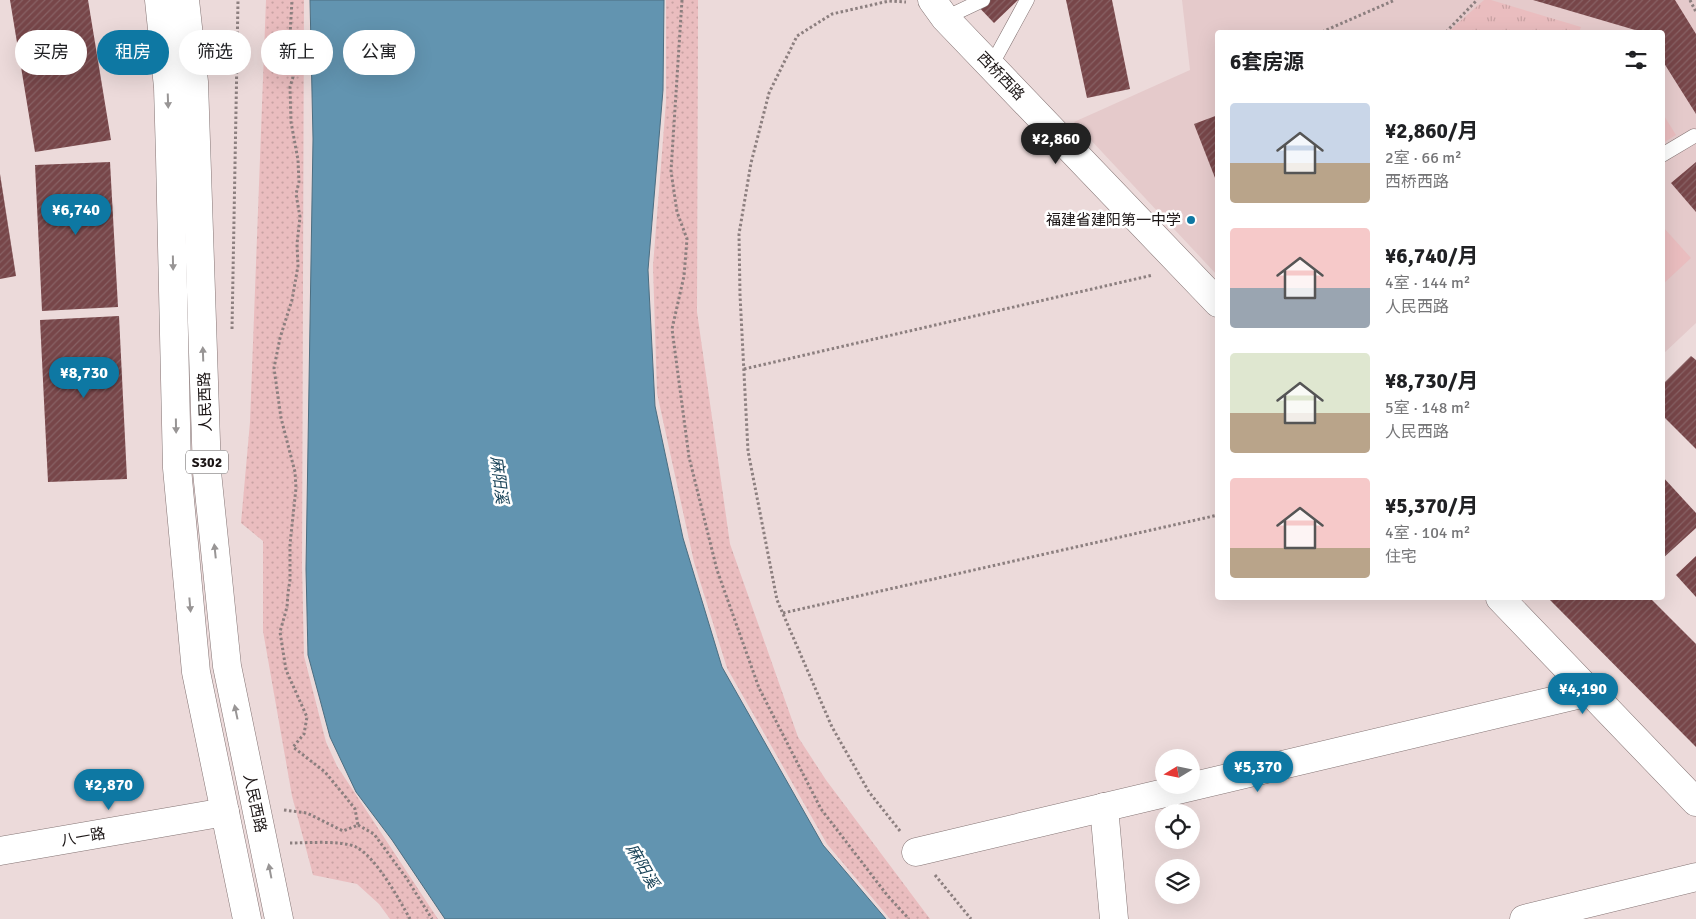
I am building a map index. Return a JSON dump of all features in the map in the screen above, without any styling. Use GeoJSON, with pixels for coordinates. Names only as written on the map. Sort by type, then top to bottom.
{"type":"FeatureCollection","features":[{"type":"Feature","properties":{"kind":"main road","name":"人民西路"},"geometry":{"type":"LineString","coordinates":[[159,0],[168,87],[170,136],[177,468],[196,672],[247,919]]}},
{"type":"Feature","properties":{"kind":"main road","name":"人民西路"},"geometry":{"type":"LineString","coordinates":[[185,0],[194,82],[207,472],[227,666],[274,809],[264,846],[279,919]]}},
{"type":"Feature","properties":{"kind":"main road","name":"西桥西路"},"geometry":{"type":"LineString","coordinates":[[937,7],[991,66],[1215,299]]}},
{"type":"Feature","properties":{"kind":"main road"},"geometry":{"type":"LineString","coordinates":[[1502,600],[1696,802]]}},
{"type":"Feature","properties":{"kind":"main road"},"geometry":{"type":"LineString","coordinates":[[916,852],[1590,692]]}},
{"type":"Feature","properties":{"kind":"main road"},"geometry":{"type":"LineString","coordinates":[[1104,807],[1114,919]]}},
{"type":"Feature","properties":{"kind":"main road","name":"八一路"},"geometry":{"type":"LineString","coordinates":[[0,851],[225,812]]}},
{"type":"Feature","properties":{"kind":"main road"},"geometry":{"type":"LineString","coordinates":[[1524,919],[1696,877]]}},
{"type":"Feature","properties":{"kind":"lane"},"geometry":{"type":"LineString","coordinates":[[937,7],[983,0]]}},
{"type":"Feature","properties":{"kind":"lane"},"geometry":{"type":"LineString","coordinates":[[991,66],[1027,0]]}},
{"type":"Feature","properties":{"kind":"lane"},"geometry":{"type":"LineString","coordinates":[[1665,153],[1694,136]]}},
{"type":"Feature","properties":{"kind":"path"},"geometry":{"type":"LineString","coordinates":[[232,338],[238,0]]}},
{"type":"Feature","properties":{"kind":"path"},"geometry":{"type":"LineString","coordinates":[[292,0],[288,53],[293,77],[290,88],[291,122],[298,160],[299,182],[296,194],[300,217],[297,244],[298,266],[296,284],[280,338],[274,368],[281,418],[295,472],[296,488],[290,544],[290,580],[287,607],[280,632],[286,670],[307,717],[304,734],[293,747],[325,772],[355,809],[358,825]]}},
{"type":"Feature","properties":{"kind":"path"},"geometry":{"type":"LineString","coordinates":[[682,0],[671,171],[677,212],[687,238],[684,276],[672,329],[688,457],[717,570],[759,688],[821,810],[909,919]]}},
{"type":"Feature","properties":{"kind":"path"},"geometry":{"type":"LineString","coordinates":[[1327,30],[1395,0]]}},
{"type":"Feature","properties":{"kind":"path"},"geometry":{"type":"LineString","coordinates":[[1448,30],[1477,0]]}},
{"type":"Feature","properties":{"kind":"path"},"geometry":{"type":"LineString","coordinates":[[1690,0],[1696,12]]}},
{"type":"Feature","properties":{"kind":"path"},"geometry":{"type":"LineString","coordinates":[[937,7],[889,1],[832,14],[797,36],[769,93],[752,163],[740,234],[740,295],[748,451],[777,600],[837,735],[869,792],[971,919]]}},
{"type":"Feature","properties":{"kind":"path"},"geometry":{"type":"LineString","coordinates":[[744,369],[1184,268]]}},
{"type":"Feature","properties":{"kind":"path"},"geometry":{"type":"LineString","coordinates":[[783,613],[1215,516]]}},
{"type":"Feature","properties":{"kind":"path"},"geometry":{"type":"LineString","coordinates":[[274,809],[307,813],[343,831],[358,825]]}},
{"type":"Feature","properties":{"kind":"path"},"geometry":{"type":"LineString","coordinates":[[358,825],[374,834],[407,879],[432,919]]}},
{"type":"Feature","properties":{"kind":"path"},"geometry":{"type":"LineString","coordinates":[[264,846],[289,843],[335,843],[356,847],[372,859],[410,919]]}},
{"type":"Feature","properties":{"kind":"shaded area","name":"福建省建阳第一中学"},"geometry":{"type":"Polygon","coordinates":[[[1182,0],[1696,0],[1696,323],[1665,352],[1665,30],[1215,30],[1215,273],[1074,122],[1190,70],[1182,0]]]}},
{"type":"Feature","properties":{"kind":"green space"},"geometry":{"type":"Polygon","coordinates":[[[266,0],[304,0],[304,30],[265,30],[266,0]]]}},
{"type":"Feature","properties":{"kind":"green space"},"geometry":{"type":"Polygon","coordinates":[[[666,0],[698,0],[697,312],[730,544],[798,737],[826,780],[930,919],[890,919],[827,844],[727,668],[694,562],[657,393],[653,266],[666,102],[666,0]]]}},
{"type":"Feature","properties":{"kind":"green space"},"geometry":{"type":"Polygon","coordinates":[[[1484,0],[1491,0],[1581,27],[1580,30],[1450,30],[1484,0]]]}},
{"type":"Feature","properties":{"kind":"green space"},"geometry":{"type":"Polygon","coordinates":[[[263,75],[304,75],[302,566],[304,656],[326,742],[337,766],[438,919],[390,919],[379,904],[357,884],[313,875],[292,796],[263,631],[263,541],[241,523],[250,422],[263,75]]]}},
{"type":"Feature","properties":{"kind":"green space"},"geometry":{"type":"Polygon","coordinates":[[[1665,117],[1676,135],[1665,142],[1665,117]]]}},
{"type":"Feature","properties":{"kind":"green space"},"geometry":{"type":"Polygon","coordinates":[[[1665,229],[1691,258],[1665,282],[1665,229]]]}},
{"type":"Feature","properties":{"kind":"water","name":"麻阳溪"},"geometry":{"type":"Polygon","coordinates":[[[310,0],[664,0],[663,90],[648,270],[655,406],[683,538],[722,667],[823,845],[886,919],[445,919],[392,840],[356,792],[330,737],[308,655],[306,569],[313,139],[312,75],[333,75],[333,30],[311,30],[310,0]]]}},
{"type":"Feature","properties":{"kind":"building"},"geometry":{"type":"Polygon","coordinates":[[[10,0],[88,0],[97,55],[97,75],[100,75],[111,140],[35,152],[22,75],[87,75],[87,30],[15,30],[10,0]]]}},
{"type":"Feature","properties":{"kind":"building"},"geometry":{"type":"Polygon","coordinates":[[[972,0],[1018,0],[994,23],[972,0]]]}},
{"type":"Feature","properties":{"kind":"building"},"geometry":{"type":"Polygon","coordinates":[[[1066,0],[1112,0],[1130,89],[1087,98],[1066,0]]]}},
{"type":"Feature","properties":{"kind":"building"},"geometry":{"type":"Polygon","coordinates":[[[1533,0],[1675,0],[1696,34],[1696,114],[1665,65],[1665,30],[1635,30],[1533,0]]]}},
{"type":"Feature","properties":{"kind":"building"},"geometry":{"type":"Polygon","coordinates":[[[1215,116],[1215,178],[1194,124],[1215,116]]]}},
{"type":"Feature","properties":{"kind":"building"},"geometry":{"type":"Polygon","coordinates":[[[110,162],[118,307],[42,311],[35,165],[110,162]]]}},
{"type":"Feature","properties":{"kind":"building"},"geometry":{"type":"Polygon","coordinates":[[[1696,162],[1696,212],[1671,183],[1696,162]]]}},
{"type":"Feature","properties":{"kind":"building"},"geometry":{"type":"Polygon","coordinates":[[[0,174],[16,276],[0,279],[0,174]]]}},
{"type":"Feature","properties":{"kind":"building"},"geometry":{"type":"Polygon","coordinates":[[[119,316],[127,479],[48,482],[40,320],[119,316]]]}},
{"type":"Feature","properties":{"kind":"building"},"geometry":{"type":"Polygon","coordinates":[[[1691,356],[1696,360],[1696,449],[1665,418],[1665,382],[1691,356]]]}},
{"type":"Feature","properties":{"kind":"building"},"geometry":{"type":"Polygon","coordinates":[[[1665,479],[1696,513],[1696,528],[1665,556],[1665,479]]]}},
{"type":"Feature","properties":{"kind":"building"},"geometry":{"type":"Polygon","coordinates":[[[1696,556],[1696,597],[1676,575],[1696,556]]]}},
{"type":"Feature","properties":{"kind":"building"},"geometry":{"type":"Polygon","coordinates":[[[1550,600],[1652,600],[1696,644],[1696,747],[1550,600]]]}},
{"type":"Feature","properties":{"kind":"place","name":"福建省建阳第一中学"},"geometry":{"type":"Point","coordinates":[1191,220]}}]}
